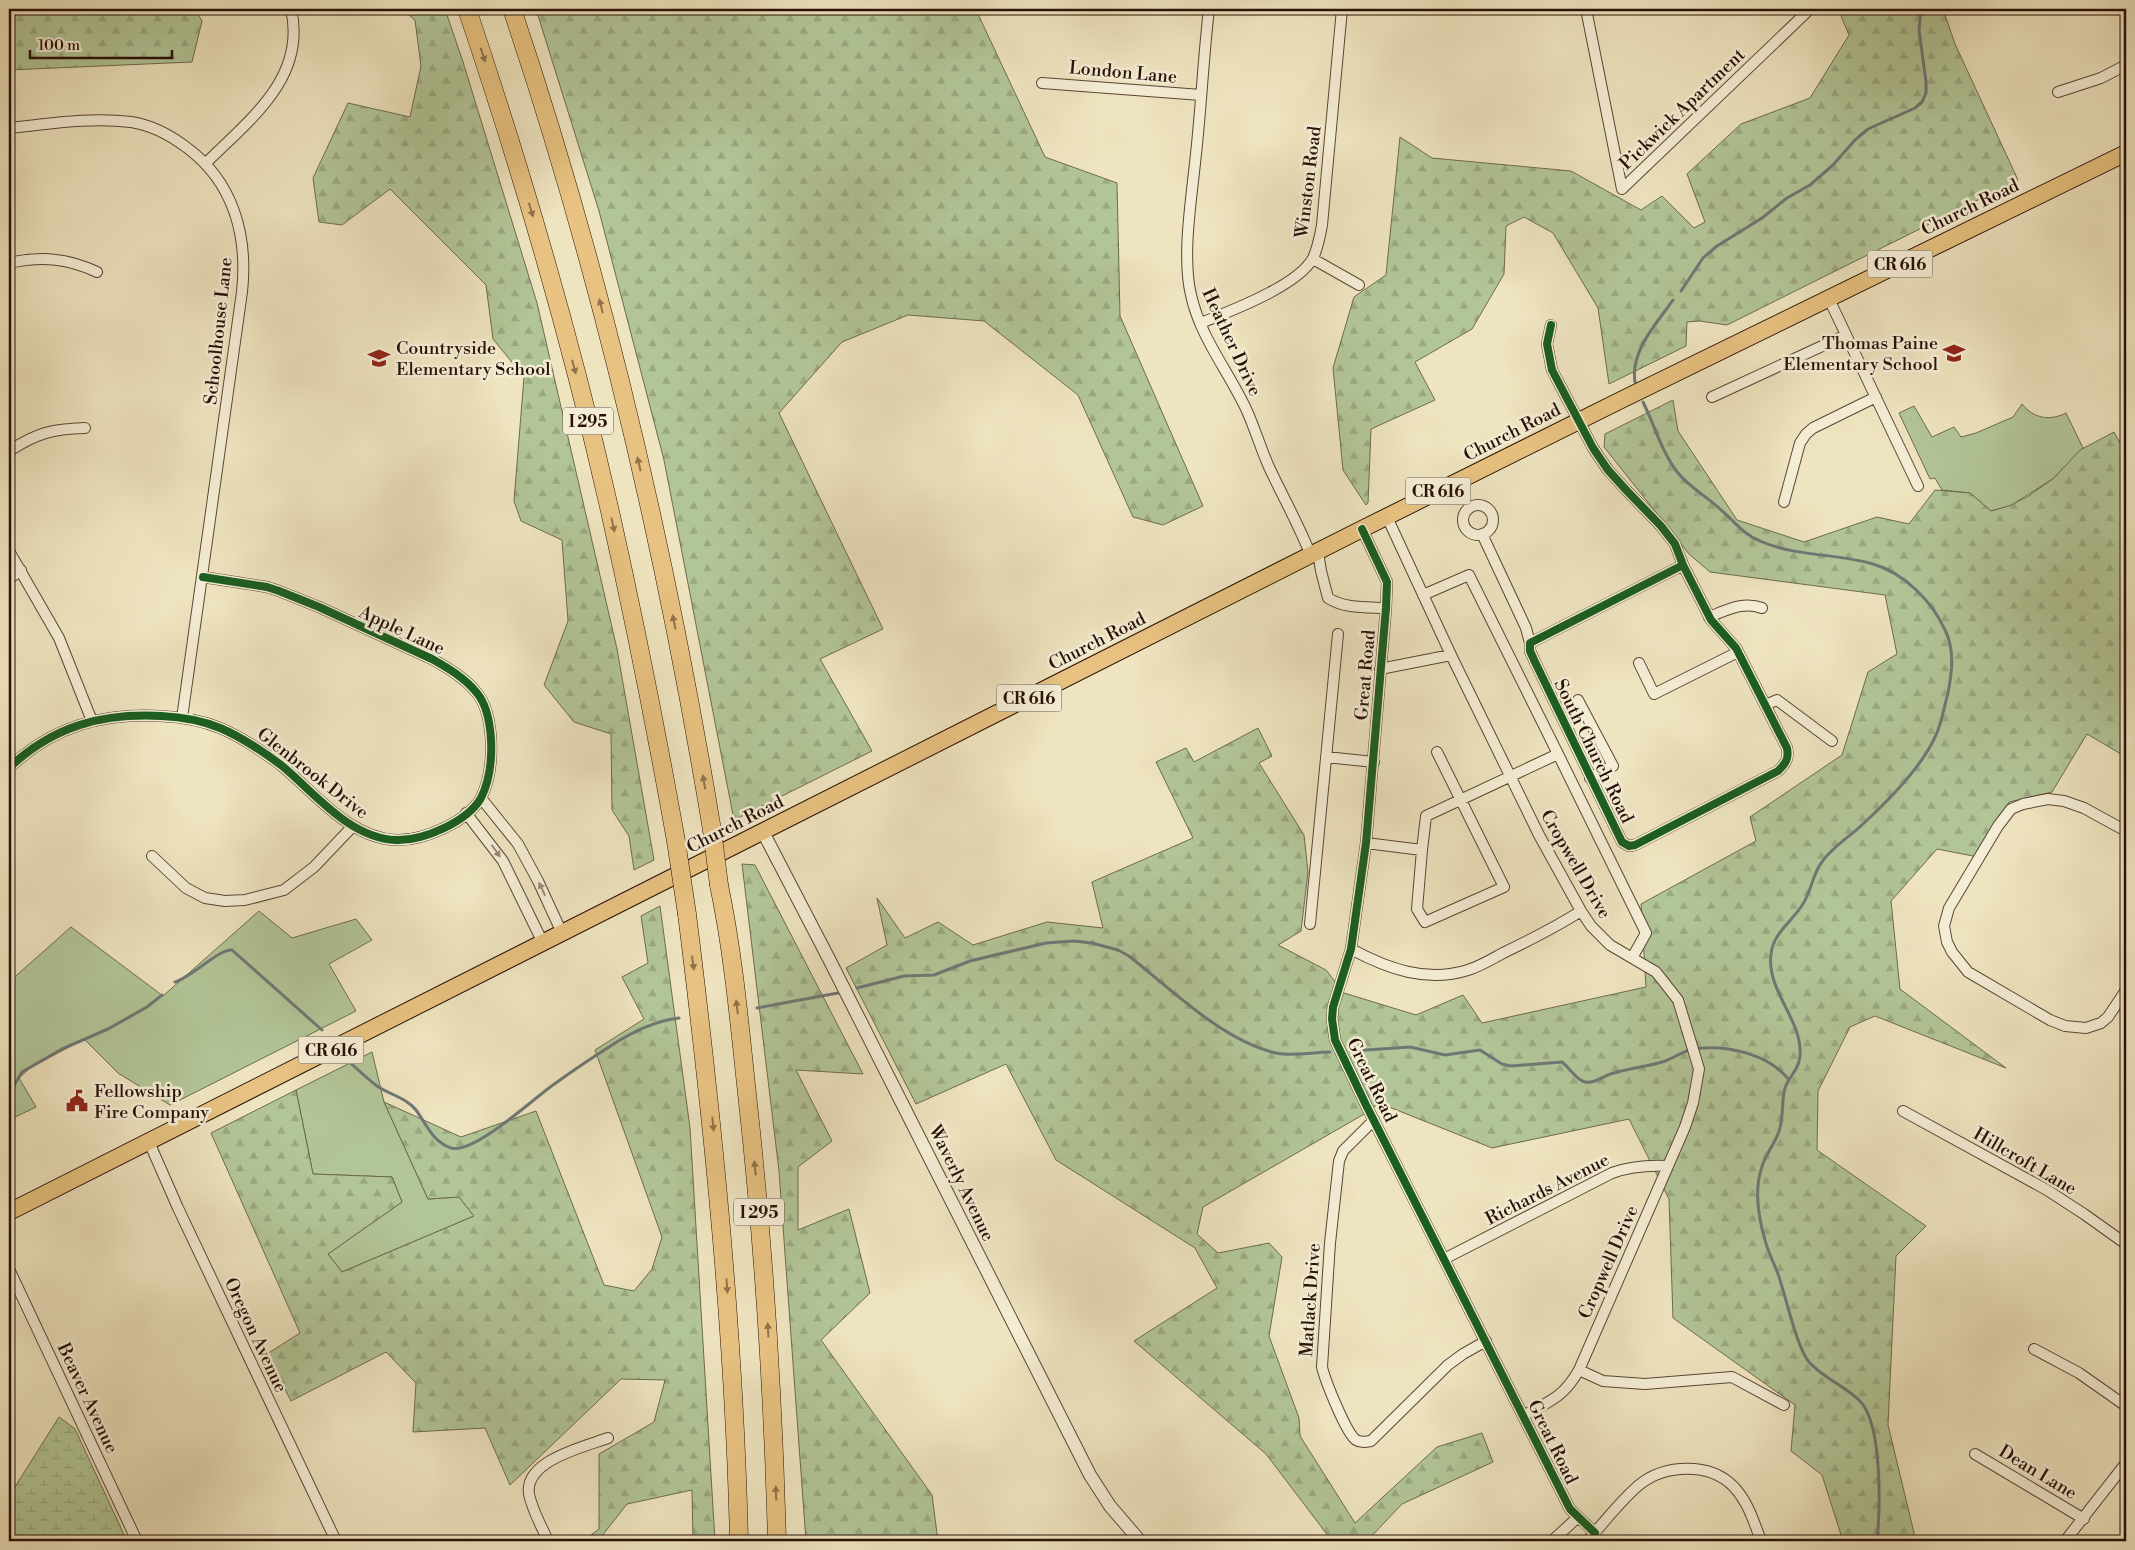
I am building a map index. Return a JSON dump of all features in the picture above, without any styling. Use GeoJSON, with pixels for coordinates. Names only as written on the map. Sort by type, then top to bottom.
{"type":"FeatureCollection","features":[{"type":"Feature","properties":{"kind":"highway","name":"I 295"},"geometry":{"type":"LineString","coordinates":[[467,9],[530,207],[582,397],[609,506],[637,636],[676,841],[687,914],[714,1136],[735,1414],[739,1541]]}},
{"type":"Feature","properties":{"kind":"highway","name":"I 295"},"geometry":{"type":"LineString","coordinates":[[512,9],[573,207],[617,370],[669,597],[692,714],[728,935],[742,1049],[762,1249],[772,1404],[777,1541]]}},
{"type":"Feature","properties":{"kind":"main road","name":"Church Road"},"geometry":{"type":"LineString","coordinates":[[9,1212],[1362,529],[1618,401],[2126,153]]}},
{"type":"Feature","properties":{"kind":"street"},"geometry":{"type":"LineString","coordinates":[[206,163],[253,117],[279,84],[288,65],[294,44],[295,32],[291,9]]}},
{"type":"Feature","properties":{"kind":"street","name":"Heather Drive"},"geometry":{"type":"LineString","coordinates":[[1209,9],[1187,265],[1191,297],[1223,369],[1246,410],[1268,466],[1314,554]]}},
{"type":"Feature","properties":{"kind":"street","name":"Winston Road"},"geometry":{"type":"LineString","coordinates":[[1201,323],[1283,285],[1303,272],[1313,259],[1322,225],[1342,9]]}},
{"type":"Feature","properties":{"kind":"street","name":"Pickwick Apartment"},"geometry":{"type":"LineString","coordinates":[[1586,9],[1622,189],[1810,9]]}},
{"type":"Feature","properties":{"kind":"street"},"geometry":{"type":"LineString","coordinates":[[2058,92],[2101,78],[2126,66]]}},
{"type":"Feature","properties":{"kind":"street","name":"London Lane"},"geometry":{"type":"LineString","coordinates":[[1042,83],[1201,95]]}},
{"type":"Feature","properties":{"kind":"street","name":"Schoolhouse Lane"},"geometry":{"type":"LineString","coordinates":[[9,128],[91,121],[130,122],[163,132],[185,146],[206,163],[222,183],[232,205],[242,242],[244,267],[239,319],[182,718]]}},
{"type":"Feature","properties":{"kind":"street"},"geometry":{"type":"LineString","coordinates":[[9,263],[40,258],[62,259],[97,272]]}},
{"type":"Feature","properties":{"kind":"street"},"geometry":{"type":"LineString","coordinates":[[1313,259],[1359,285]]}},
{"type":"Feature","properties":{"kind":"street"},"geometry":{"type":"LineString","coordinates":[[1829,299],[1918,486]]}},
{"type":"Feature","properties":{"kind":"street","name":"South Church Road"},"geometry":{"type":"LineString","coordinates":[[1482,534],[1526,628],[1532,656],[1622,842],[1628,846],[1635,845],[1778,771],[1786,764],[1789,757],[1787,748],[1738,652],[1710,617],[1683,565],[1675,544],[1661,526],[1608,470],[1593,448],[1580,420],[1552,370],[1547,344],[1551,325]]}},
{"type":"Feature","properties":{"kind":"street"},"geometry":{"type":"LineString","coordinates":[[1712,397],[1846,335]]}},
{"type":"Feature","properties":{"kind":"street"},"geometry":{"type":"LineString","coordinates":[[1784,502],[1800,443],[1806,434],[1813,428],[1876,397]]}},
{"type":"Feature","properties":{"kind":"street"},"geometry":{"type":"LineString","coordinates":[[9,451],[49,430],[85,428]]}},
{"type":"Feature","properties":{"kind":"street","name":"Cropwell Drive"},"geometry":{"type":"LineString","coordinates":[[1387,517],[1451,655],[1512,776],[1539,836],[1581,911],[1600,936],[1656,972],[1678,1000],[1699,1069],[1689,1116],[1579,1370],[1566,1390],[1523,1416]]}},
{"type":"Feature","properties":{"kind":"street","name":"Great Road"},"geometry":{"type":"LineString","coordinates":[[1362,529],[1387,582],[1386,608],[1366,843],[1351,949],[1333,1007],[1334,1031],[1341,1054],[1570,1509],[1577,1518],[1595,1533]]}},
{"type":"Feature","properties":{"kind":"street"},"geometry":{"type":"LineString","coordinates":[[9,551],[59,638],[92,720]]}},
{"type":"Feature","properties":{"kind":"street","name":"Great Road"},"geometry":{"type":"LineString","coordinates":[[1314,554],[1321,571],[1328,598],[1337,604],[1348,606],[1386,608]]}},
{"type":"Feature","properties":{"kind":"street"},"geometry":{"type":"LineString","coordinates":[[1530,643],[1683,565]]}},
{"type":"Feature","properties":{"kind":"street"},"geometry":{"type":"LineString","coordinates":[[9,579],[20,570]]}},
{"type":"Feature","properties":{"kind":"street"},"geometry":{"type":"LineString","coordinates":[[1423,595],[1469,575],[1646,934],[1632,958]]}},
{"type":"Feature","properties":{"kind":"street","name":"Apple Lane"},"geometry":{"type":"LineString","coordinates":[[203,577],[267,587],[286,594],[432,659],[453,672],[478,694],[488,714],[492,756],[487,782],[481,798]]}},
{"type":"Feature","properties":{"kind":"street"},"geometry":{"type":"LineString","coordinates":[[1710,617],[1752,604],[1762,608]]}},
{"type":"Feature","properties":{"kind":"street"},"geometry":{"type":"LineString","coordinates":[[1310,924],[1338,634]]}},
{"type":"Feature","properties":{"kind":"street"},"geometry":{"type":"LineString","coordinates":[[1639,663],[1654,694],[1738,652]]}},
{"type":"Feature","properties":{"kind":"street"},"geometry":{"type":"LineString","coordinates":[[1380,669],[1451,655]]}},
{"type":"Feature","properties":{"kind":"street"},"geometry":{"type":"LineString","coordinates":[[1578,700],[1613,766],[1590,778]]}},
{"type":"Feature","properties":{"kind":"street"},"geometry":{"type":"LineString","coordinates":[[1765,705],[1777,700],[1832,741]]}},
{"type":"Feature","properties":{"kind":"street","name":"Glenbrook Drive"},"geometry":{"type":"LineString","coordinates":[[9,768],[28,752],[51,737],[75,726],[92,720],[138,715],[182,718],[219,727],[256,747],[353,826],[383,838],[407,840],[441,830],[466,813],[481,798]]}},
{"type":"Feature","properties":{"kind":"street"},"geometry":{"type":"LineString","coordinates":[[1437,752],[1461,800],[1504,888],[1425,922],[1417,909],[1426,816],[1461,800],[1558,754]]}},
{"type":"Feature","properties":{"kind":"street"},"geometry":{"type":"LineString","coordinates":[[1326,757],[1374,762]]}},
{"type":"Feature","properties":{"kind":"street"},"geometry":{"type":"LineString","coordinates":[[481,798],[518,844],[538,880],[562,933]]}},
{"type":"Feature","properties":{"kind":"street"},"geometry":{"type":"LineString","coordinates":[[2126,831],[2084,808],[2064,801],[2048,799],[2023,804],[2011,809],[1998,826],[1949,908],[1944,926],[1947,942],[1952,952],[1968,972],[2050,1020],[2065,1026],[2086,1028],[2101,1024],[2126,990]]}},
{"type":"Feature","properties":{"kind":"street"},"geometry":{"type":"LineString","coordinates":[[466,813],[503,861],[543,943]]}},
{"type":"Feature","properties":{"kind":"street"},"geometry":{"type":"LineString","coordinates":[[152,856],[186,888],[205,898],[226,901],[245,900],[284,890],[314,867],[353,826]]}},
{"type":"Feature","properties":{"kind":"street","name":"Waverly Avenue"},"geometry":{"type":"LineString","coordinates":[[762,832],[829,959],[1090,1475],[1110,1506],[1140,1541]]}},
{"type":"Feature","properties":{"kind":"street"},"geometry":{"type":"LineString","coordinates":[[1366,843],[1422,850]]}},
{"type":"Feature","properties":{"kind":"street"},"geometry":{"type":"LineString","coordinates":[[1351,949],[1405,973],[1434,976],[1450,974],[1474,968],[1513,949],[1581,911]]}},
{"type":"Feature","properties":{"kind":"street","name":"Hillcroft Lane"},"geometry":{"type":"LineString","coordinates":[[1903,1111],[2046,1190],[2126,1244]]}},
{"type":"Feature","properties":{"kind":"street","name":"Matlack Drive"},"geometry":{"type":"LineString","coordinates":[[1374,1120],[1343,1151],[1341,1156],[1336,1173],[1330,1243],[1322,1367],[1324,1377],[1350,1432],[1358,1441],[1371,1441],[1452,1362],[1486,1341]]}},
{"type":"Feature","properties":{"kind":"street","name":"Oregon Avenue"},"geometry":{"type":"LineString","coordinates":[[149,1142],[178,1208],[336,1541]]}},
{"type":"Feature","properties":{"kind":"street","name":"Richards Avenue"},"geometry":{"type":"LineString","coordinates":[[1444,1259],[1612,1173],[1646,1165],[1668,1166]]}},
{"type":"Feature","properties":{"kind":"street","name":"Beaver Avenue"},"geometry":{"type":"LineString","coordinates":[[9,1269],[137,1541]]}},
{"type":"Feature","properties":{"kind":"street"},"geometry":{"type":"LineString","coordinates":[[2034,1349],[2079,1373],[2126,1406]]}},
{"type":"Feature","properties":{"kind":"street"},"geometry":{"type":"LineString","coordinates":[[1579,1370],[1603,1381],[1645,1384],[1732,1377],[1784,1405]]}},
{"type":"Feature","properties":{"kind":"street"},"geometry":{"type":"LineString","coordinates":[[548,1541],[530,1494],[530,1481],[535,1472],[548,1462],[608,1438]]}},
{"type":"Feature","properties":{"kind":"street","name":"Dean Lane"},"geometry":{"type":"LineString","coordinates":[[1975,1454],[2084,1519]]}},
{"type":"Feature","properties":{"kind":"street"},"geometry":{"type":"LineString","coordinates":[[2065,1541],[2126,1464]]}},
{"type":"Feature","properties":{"kind":"street"},"geometry":{"type":"LineString","coordinates":[[1588,1541],[1631,1493],[1650,1478],[1675,1469],[1708,1472],[1733,1486],[1741,1495],[1752,1516],[1761,1541]]}},
{"type":"Feature","properties":{"kind":"street"},"geometry":{"type":"LineString","coordinates":[[1552,1541],[1577,1518]]}},
{"type":"Feature","properties":{"kind":"green space"},"geometry":{"type":"Polygon","coordinates":[[[9,9],[195,9],[202,21],[192,62],[9,70],[9,9]]]}},
{"type":"Feature","properties":{"kind":"green space"},"geometry":{"type":"Polygon","coordinates":[[[401,9],[445,9],[537,303],[617,649],[654,860],[634,870],[629,836],[612,810],[611,734],[574,722],[544,685],[568,621],[562,540],[521,521],[514,501],[524,377],[493,339],[486,285],[390,189],[342,225],[319,222],[313,178],[348,103],[410,117],[421,66],[415,20],[401,9]]]}},
{"type":"Feature","properties":{"kind":"green space"},"geometry":{"type":"Polygon","coordinates":[[[536,9],[966,9],[977,12],[1045,157],[1117,183],[1120,316],[1203,506],[1163,525],[1133,517],[1078,395],[984,321],[908,315],[842,342],[779,413],[883,629],[820,659],[872,751],[734,820],[664,460],[599,211],[536,9]]]}},
{"type":"Feature","properties":{"kind":"green space"},"geometry":{"type":"Polygon","coordinates":[[[1838,9],[1943,9],[1955,44],[2018,180],[1727,325],[1700,321],[1687,322],[1686,346],[1609,384],[1598,308],[1553,233],[1524,217],[1506,226],[1504,274],[1472,329],[1415,362],[1435,400],[1371,429],[1368,503],[1366,505],[1343,470],[1333,368],[1354,297],[1386,275],[1400,137],[1432,158],[1571,171],[1641,210],[1662,196],[1694,228],[1705,222],[1687,174],[1741,124],[1810,98],[1849,35],[1838,9]]]}},
{"type":"Feature","properties":{"kind":"green space"},"geometry":{"type":"Polygon","coordinates":[[[1673,400],[1678,431],[1737,520],[1804,542],[1877,517],[1909,524],[1935,490],[1970,493],[1991,511],[2009,506],[2027,497],[2054,478],[2080,450],[2114,432],[2120,443],[2126,433],[2126,757],[2087,734],[2052,792],[2009,802],[1978,857],[1937,849],[1891,901],[1900,989],[2006,1068],[1875,1016],[1850,1027],[1818,1091],[1817,1150],[1926,1226],[1896,1256],[1888,1425],[1916,1541],[1843,1541],[1822,1475],[1791,1451],[1795,1405],[1673,1318],[1669,1199],[1629,1119],[1492,1148],[1379,1103],[1366,1113],[1203,1207],[1197,1234],[1218,1253],[1269,1243],[1282,1257],[1269,1336],[1299,1418],[1300,1436],[1355,1523],[1437,1447],[1482,1433],[1493,1462],[1402,1504],[1367,1541],[1332,1541],[1266,1454],[1134,1341],[1217,1288],[1195,1248],[1056,1160],[1006,1064],[916,1104],[846,968],[887,945],[877,898],[905,938],[938,922],[973,945],[1047,922],[1103,928],[1092,882],[1193,838],[1156,762],[1186,748],[1194,762],[1258,728],[1272,756],[1259,763],[1304,835],[1308,872],[1301,931],[1278,945],[1326,970],[1344,993],[1416,1015],[1463,995],[1482,1023],[1646,987],[1641,904],[1756,841],[1750,817],[1842,755],[1868,672],[1897,654],[1885,595],[1710,572],[1689,554],[1604,447],[1605,434],[1673,400]]]}},
{"type":"Feature","properties":{"kind":"green space"},"geometry":{"type":"Polygon","coordinates":[[[2022,404],[2037,416],[2048,418],[2066,413],[2083,448],[2054,478],[2010,506],[1991,511],[1970,493],[1942,490],[1935,478],[1930,479],[1899,413],[1914,406],[1932,437],[1954,427],[1961,437],[1976,433],[2013,417],[2022,404]]]}},
{"type":"Feature","properties":{"kind":"green space"},"geometry":{"type":"Polygon","coordinates":[[[742,864],[755,865],[863,1074],[796,1070],[832,1141],[798,1167],[798,1230],[849,1209],[870,1293],[821,1340],[932,1495],[938,1541],[806,1541],[779,1171],[742,864]]]}},
{"type":"Feature","properties":{"kind":"green space"},"geometry":{"type":"Polygon","coordinates":[[[660,906],[690,1128],[715,1541],[693,1541],[692,1490],[627,1504],[598,1541],[583,1541],[599,1529],[599,1454],[654,1422],[665,1380],[621,1379],[510,1485],[485,1428],[413,1432],[416,1383],[386,1352],[291,1401],[267,1354],[300,1333],[211,1133],[296,1090],[313,1174],[392,1177],[402,1202],[328,1254],[342,1272],[474,1216],[459,1197],[428,1199],[384,1102],[461,1137],[536,1111],[604,1285],[634,1291],[652,1269],[662,1237],[595,1050],[644,1019],[622,977],[648,963],[641,916],[660,906]]]}},
{"type":"Feature","properties":{"kind":"green space"},"geometry":{"type":"Polygon","coordinates":[[[259,911],[292,938],[356,919],[372,940],[329,964],[356,1011],[170,1105],[118,1073],[84,1039],[30,1068],[19,1078],[36,1107],[9,1120],[9,982],[71,927],[163,996],[259,911]]]}},
{"type":"Feature","properties":{"kind":"green space"},"geometry":{"type":"Polygon","coordinates":[[[372,1052],[384,1102],[428,1199],[459,1197],[474,1216],[342,1272],[328,1254],[402,1202],[392,1177],[313,1174],[296,1090],[372,1052]]]}},
{"type":"Feature","properties":{"kind":"green space"},"geometry":{"type":"Polygon","coordinates":[[[59,1417],[75,1429],[127,1541],[9,1541],[9,1490],[13,1490],[59,1417]]]}},
{"type":"Feature","properties":{"kind":"waterway"},"geometry":{"type":"LineString","coordinates":[[1681,291],[1703,258],[1717,246],[1762,218],[1787,198],[1810,185],[1833,165],[1855,140],[1868,129],[1915,108],[1922,102],[1926,93],[1926,82],[1919,30],[1921,9]]}},
{"type":"Feature","properties":{"kind":"waterway"},"geometry":{"type":"LineString","coordinates":[[1635,382],[1637,359],[1641,348],[1673,300]]}},
{"type":"Feature","properties":{"kind":"waterway"},"geometry":{"type":"LineString","coordinates":[[1643,402],[1663,448],[1678,473],[1744,531],[1754,538],[1788,550],[1873,564],[1896,574],[1916,590],[1933,609],[1945,630],[1950,645],[1951,669],[1948,693],[1940,725],[1930,747],[1914,771],[1895,793],[1826,857],[1816,872],[1805,901],[1778,935],[1771,954],[1771,968],[1774,980],[1796,1030],[1800,1056],[1798,1065],[1785,1088],[1779,1131],[1761,1170],[1758,1187],[1759,1214],[1766,1244],[1778,1274],[1804,1355],[1815,1368],[1860,1401],[1873,1429],[1879,1489],[1877,1541]]}},
{"type":"Feature","properties":{"kind":"waterway"},"geometry":{"type":"LineString","coordinates":[[857,988],[904,976],[934,975],[970,961],[1046,943],[1074,941],[1092,943],[1118,950],[1129,956],[1217,1026],[1256,1047],[1283,1054],[1330,1052]]}},
{"type":"Feature","properties":{"kind":"waterway"},"geometry":{"type":"LineString","coordinates":[[175,982],[189,975],[221,953],[232,950],[322,1030]]}},
{"type":"Feature","properties":{"kind":"waterway"},"geometry":{"type":"LineString","coordinates":[[757,1008],[838,993]]}},
{"type":"Feature","properties":{"kind":"waterway"},"geometry":{"type":"LineString","coordinates":[[9,1094],[22,1072],[62,1049],[108,1029],[147,1007],[162,995]]}},
{"type":"Feature","properties":{"kind":"waterway"},"geometry":{"type":"LineString","coordinates":[[343,1056],[377,1086],[412,1106],[434,1137],[444,1145],[451,1148],[461,1148],[488,1135],[553,1085],[617,1042],[651,1025],[679,1018]]}},
{"type":"Feature","properties":{"kind":"waterway"},"geometry":{"type":"LineString","coordinates":[[1351,1051],[1410,1047],[1445,1055],[1480,1050],[1502,1064],[1511,1066],[1562,1062],[1579,1079],[1589,1082],[1620,1071],[1662,1062],[1690,1050],[1720,1048],[1759,1057],[1770,1063],[1789,1080]]}},
{"type":"Feature","properties":{"kind":"cycle path"},"geometry":{"type":"LineString","coordinates":[[1551,325],[1547,344],[1552,370],[1593,448],[1608,470],[1661,526],[1675,544],[1683,565],[1530,643],[1530,651],[1535,662],[1622,842],[1629,846],[1635,845],[1778,771],[1785,763],[1788,755],[1787,748],[1736,648],[1711,620],[1683,565]]}},
{"type":"Feature","properties":{"kind":"cycle path"},"geometry":{"type":"LineString","coordinates":[[1362,529],[1387,582],[1386,608],[1366,843],[1351,949],[1333,1007],[1332,1019],[1335,1040],[1570,1509],[1595,1533]]}},
{"type":"Feature","properties":{"kind":"cycle path"},"geometry":{"type":"LineString","coordinates":[[9,768],[43,742],[79,725],[119,717],[168,716],[191,719],[213,725],[244,740],[281,765],[320,801],[348,823],[379,837],[396,840],[419,837],[455,822],[474,807],[481,798],[488,776],[491,761],[491,739],[486,709],[477,693],[462,678],[432,659],[319,607],[279,591],[267,587],[203,577]]}},
{"type":"Feature","properties":{"kind":"place","name":"Thomas Paine Elementary School"},"geometry":{"type":"Point","coordinates":[1954,353]}},
{"type":"Feature","properties":{"kind":"place","name":"Countryside Elementary School"},"geometry":{"type":"Point","coordinates":[379,358]}},
{"type":"Feature","properties":{"kind":"place","name":"Fellowship Fire Company"},"geometry":{"type":"Point","coordinates":[77,1101]}}]}
